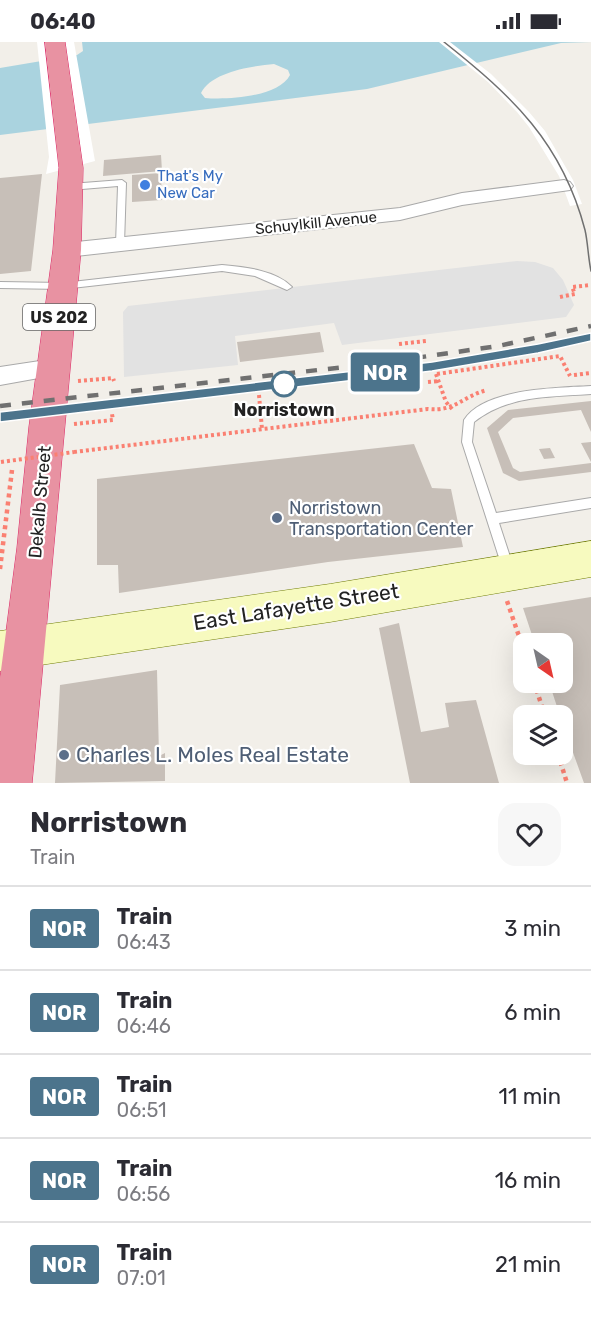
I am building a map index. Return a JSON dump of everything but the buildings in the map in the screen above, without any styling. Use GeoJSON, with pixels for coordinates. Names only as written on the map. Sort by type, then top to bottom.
{"type":"FeatureCollection","features":[{"type":"Feature","properties":{"kind":"highway","name":"Dekalb Street"},"geometry":{"type":"LineString","coordinates":[[9,783],[11,649],[35,558],[68,375],[63,286],[70,177],[55,42]]}},
{"type":"Feature","properties":{"kind":"street","name":"Schuylkill Avenue"},"geometry":{"type":"LineString","coordinates":[[67,250],[400,214],[462,199],[564,186]]}},
{"type":"Feature","properties":{"kind":"street"},"geometry":{"type":"LineString","coordinates":[[0,376],[68,375]]}},
{"type":"Feature","properties":{"kind":"street","name":"East Lafayette Street"},"geometry":{"type":"LineString","coordinates":[[11,649],[330,603],[503,572],[591,559]]}},
{"type":"Feature","properties":{"kind":"lane"},"geometry":{"type":"LineString","coordinates":[[70,177],[122,183],[120,244]]}},
{"type":"Feature","properties":{"kind":"lane"},"geometry":{"type":"LineString","coordinates":[[0,285],[63,286],[222,268],[248,270],[271,278],[286,287]]}},
{"type":"Feature","properties":{"kind":"lane"},"geometry":{"type":"LineString","coordinates":[[503,572],[491,519],[467,441],[469,420],[485,407],[508,398],[591,390]]}},
{"type":"Feature","properties":{"kind":"lane"},"geometry":{"type":"LineString","coordinates":[[491,519],[591,503]]}},
{"type":"Feature","properties":{"kind":"path"},"geometry":{"type":"LineString","coordinates":[[560,297],[575,294],[572,287],[591,285]]}},
{"type":"Feature","properties":{"kind":"path"},"geometry":{"type":"LineString","coordinates":[[399,344],[426,341]]}},
{"type":"Feature","properties":{"kind":"path"},"geometry":{"type":"LineString","coordinates":[[446,402],[436,374],[560,356],[570,376]]}},
{"type":"Feature","properties":{"kind":"path"},"geometry":{"type":"LineString","coordinates":[[559,377],[591,373]]}},
{"type":"Feature","properties":{"kind":"path"},"geometry":{"type":"LineString","coordinates":[[68,375],[113,378],[114,381]]}},
{"type":"Feature","properties":{"kind":"path"},"geometry":{"type":"LineString","coordinates":[[428,382],[439,381]]}},
{"type":"Feature","properties":{"kind":"path"},"geometry":{"type":"LineString","coordinates":[[0,462],[428,409],[440,412],[458,407],[481,391],[492,389]]}},
{"type":"Feature","properties":{"kind":"path"},"geometry":{"type":"LineString","coordinates":[[259,395],[262,429]]}},
{"type":"Feature","properties":{"kind":"path"},"geometry":{"type":"LineString","coordinates":[[79,424],[113,420],[112,414]]}},
{"type":"Feature","properties":{"kind":"path"},"geometry":{"type":"LineString","coordinates":[[503,572],[519,633]]}},
{"type":"Feature","properties":{"kind":"path"},"geometry":{"type":"LineString","coordinates":[[561,765],[567,783]]}},
{"type":"Feature","properties":{"kind":"shaded area"},"geometry":{"type":"Polygon","coordinates":[[[517,261],[535,262],[553,268],[563,280],[574,305],[566,317],[342,345],[334,323],[235,336],[238,365],[124,377],[123,312],[128,306],[517,261]]]}},
{"type":"Feature","properties":{"kind":"water"},"geometry":{"type":"Polygon","coordinates":[[[82,42],[591,42],[561,43],[367,89],[0,135],[0,68],[77,55],[83,51],[82,42]],[[274,64],[233,71],[214,80],[201,93],[205,98],[252,96],[275,88],[284,82],[290,75],[288,70],[274,64]]]}},
{"type":"Feature","properties":{"kind":"pier"},"geometry":{"type":"Polygon","coordinates":[[[37,42],[74,42],[95,161],[46,174],[49,157],[37,42]]]}},
{"type":"Feature","properties":{"kind":"pier"},"geometry":{"type":"Polygon","coordinates":[[[439,42],[450,42],[491,74],[529,112],[545,131],[573,180],[582,204],[570,206],[559,176],[529,127],[517,112],[488,82],[439,42]]]}},
{"type":"Feature","properties":{"kind":"tram line"},"geometry":{"type":"LineString","coordinates":[[444,42],[512,102],[548,146],[563,171],[575,199],[585,230],[591,271]]}},
{"type":"Feature","properties":{"kind":"railway"},"geometry":{"type":"LineString","coordinates":[[0,406],[380,363],[498,346],[591,326]]}},
{"type":"Feature","properties":{"kind":"railway"},"geometry":{"type":"LineString","coordinates":[[0,417],[432,366],[538,349],[591,337]]}},
{"type":"Feature","properties":{"kind":"train","name":"NOR"},"geometry":{"type":"LineString","coordinates":[[0,417],[468,362],[591,337]]}},
{"type":"Feature","properties":{"kind":"place","name":"That's My New Car"},"geometry":{"type":"Point","coordinates":[145,185]}},
{"type":"Feature","properties":{"kind":"place","name":"Norristown"},"geometry":{"type":"Point","coordinates":[284,384]}},
{"type":"Feature","properties":{"kind":"place","name":"Norristown Transportation Center"},"geometry":{"type":"Point","coordinates":[277,518]}},
{"type":"Feature","properties":{"kind":"place","name":"Charles L. Moles Real Estate"},"geometry":{"type":"Point","coordinates":[64,755]}}]}
